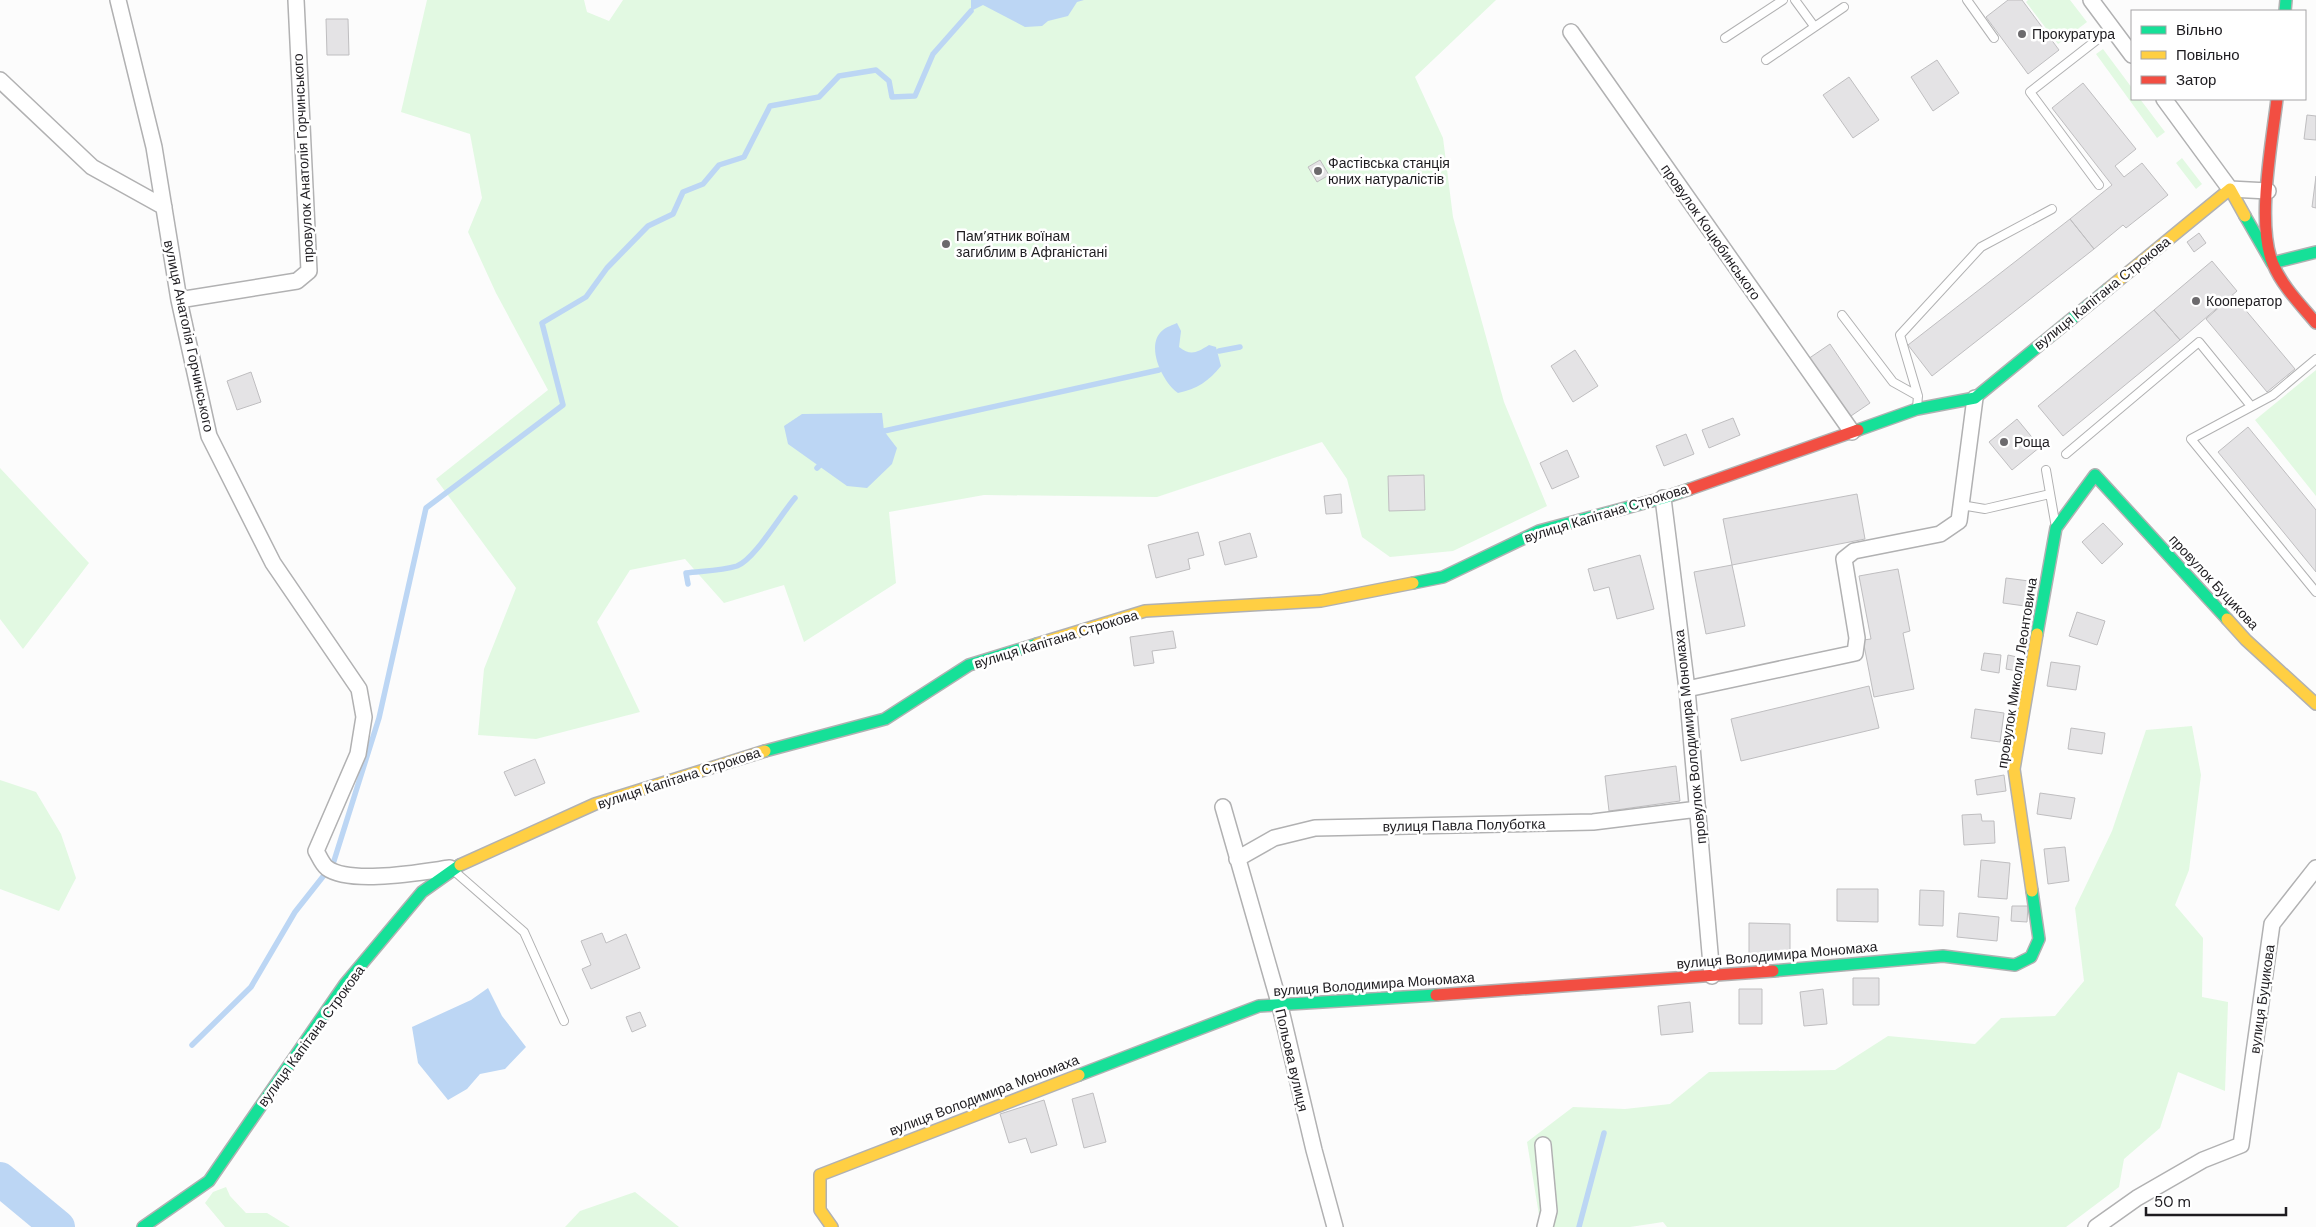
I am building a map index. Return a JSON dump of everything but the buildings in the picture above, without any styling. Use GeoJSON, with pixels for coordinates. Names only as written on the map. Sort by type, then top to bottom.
{"type":"FeatureCollection","features":[{"type":"Feature","properties":{"kind":"street","name":"вулиця Анатолія Горчинського"},"geometry":{"type":"LineString","coordinates":[[118,0],[154,147],[179,300],[209,436],[273,563],[359,689],[364,717],[358,754],[316,851],[326,867],[348,876],[399,875],[452,868]]}},
{"type":"Feature","properties":{"kind":"street","name":"провулок Анатолія Горчинського"},"geometry":{"type":"LineString","coordinates":[[179,300],[297,281],[308,271],[296,0]]}},
{"type":"Feature","properties":{"kind":"street"},"geometry":{"type":"LineString","coordinates":[[2091,0],[2131,55]]}},
{"type":"Feature","properties":{"kind":"street","name":"провулок Коцюбинського"},"geometry":{"type":"LineString","coordinates":[[1571,32],[1852,432]]}},
{"type":"Feature","properties":{"kind":"street"},"geometry":{"type":"LineString","coordinates":[[0,80],[92,167],[164,206]]}},
{"type":"Feature","properties":{"kind":"street"},"geometry":{"type":"LineString","coordinates":[[2165,100],[2230,189],[2272,262],[2316,323]]}},
{"type":"Feature","properties":{"kind":"street"},"geometry":{"type":"LineString","coordinates":[[2272,262],[2268,244],[2268,191],[2277,100]]}},
{"type":"Feature","properties":{"kind":"street"},"geometry":{"type":"LineString","coordinates":[[2230,189],[2268,191]]}},
{"type":"Feature","properties":{"kind":"street","name":"вулиця Капітана Строкова"},"geometry":{"type":"LineString","coordinates":[[143,1227],[209,1180],[345,984],[422,892],[452,868],[595,804],[760,752],[884,719],[969,665],[1002,654],[1145,611],[1321,601],[1443,578],[1539,531],[1663,498],[1917,409],[1975,398],[2230,189]]}},
{"type":"Feature","properties":{"kind":"street"},"geometry":{"type":"LineString","coordinates":[[2272,262],[2316,252]]}},
{"type":"Feature","properties":{"kind":"street"},"geometry":{"type":"LineString","coordinates":[[1687,689],[1855,653],[1857,638],[1844,559],[1854,551],[1940,534],[1959,521],[1975,398]]}},
{"type":"Feature","properties":{"kind":"street","name":"провулок Миколи Леонтовича"},"geometry":{"type":"LineString","coordinates":[[2015,965],[2031,958],[2039,939],[2014,769],[2056,528],[2095,475]]}},
{"type":"Feature","properties":{"kind":"street","name":"провулок Буцикова"},"geometry":{"type":"LineString","coordinates":[[2095,475],[2246,640],[2316,704]]}},
{"type":"Feature","properties":{"kind":"street","name":"провулок Володимира Мономаха"},"geometry":{"type":"LineString","coordinates":[[1663,498],[1687,689],[1712,976]]}},
{"type":"Feature","properties":{"kind":"street","name":"Польова вулиця"},"geometry":{"type":"LineString","coordinates":[[1223,806],[1280,1006],[1314,1150],[1335,1227]]}},
{"type":"Feature","properties":{"kind":"street","name":"вулиця Павла Полуботка"},"geometry":{"type":"LineString","coordinates":[[1237,859],[1274,838],[1315,828],[1593,822],[1698,809]]}},
{"type":"Feature","properties":{"kind":"street","name":"вулиця Буцикова"},"geometry":{"type":"LineString","coordinates":[[2096,1227],[2138,1198],[2202,1160],[2241,1145],[2272,924],[2316,868]]}},
{"type":"Feature","properties":{"kind":"street","name":"вулиця Володимира Мономаха"},"geometry":{"type":"LineString","coordinates":[[832,1227],[820,1210],[820,1175],[1259,1006],[1712,976],[1942,956],[2015,965]]}},
{"type":"Feature","properties":{"kind":"street"},"geometry":{"type":"LineString","coordinates":[[1543,1145],[1548,1211],[1546,1227]]}},
{"type":"Feature","properties":{"kind":"lane"},"geometry":{"type":"LineString","coordinates":[[1725,38],[1783,0]]}},
{"type":"Feature","properties":{"kind":"lane"},"geometry":{"type":"LineString","coordinates":[[1795,0],[1814,26]]}},
{"type":"Feature","properties":{"kind":"lane"},"geometry":{"type":"LineString","coordinates":[[1967,0],[1994,38]]}},
{"type":"Feature","properties":{"kind":"lane"},"geometry":{"type":"LineString","coordinates":[[1766,60],[1844,7]]}},
{"type":"Feature","properties":{"kind":"lane"},"geometry":{"type":"LineString","coordinates":[[2099,185],[2030,92],[2112,28]]}},
{"type":"Feature","properties":{"kind":"lane"},"geometry":{"type":"LineString","coordinates":[[1917,409],[1918,396],[1900,335],[1981,247],[2052,209]]}},
{"type":"Feature","properties":{"kind":"lane"},"geometry":{"type":"LineString","coordinates":[[1842,315],[1893,382],[1918,396]]}},
{"type":"Feature","properties":{"kind":"lane"},"geometry":{"type":"LineString","coordinates":[[2066,454],[2199,342],[2251,406]]}},
{"type":"Feature","properties":{"kind":"lane"},"geometry":{"type":"LineString","coordinates":[[2316,359],[2273,395],[2191,439],[2316,592]]}},
{"type":"Feature","properties":{"kind":"lane"},"geometry":{"type":"LineString","coordinates":[[2046,470],[2056,528]]}},
{"type":"Feature","properties":{"kind":"lane"},"geometry":{"type":"LineString","coordinates":[[1961,505],[1986,509],[2050,494]]}},
{"type":"Feature","properties":{"kind":"lane"},"geometry":{"type":"LineString","coordinates":[[452,868],[524,932],[564,1021]]}},
{"type":"Feature","properties":{"kind":"green space"},"geometry":{"type":"Polygon","coordinates":[[[427,0],[584,0],[587,12],[609,21],[623,0],[1496,0],[1415,77],[1443,138],[1453,217],[1504,402],[1547,506],[1453,551],[1390,557],[1362,537],[1347,479],[1322,442],[1157,497],[984,495],[889,512],[896,583],[804,642],[784,585],[724,603],[685,559],[630,570],[597,622],[640,712],[536,739],[478,735],[484,669],[516,588],[436,479],[548,390],[496,293],[468,232],[482,198],[470,134],[401,112],[427,0]]]}},
{"type":"Feature","properties":{"kind":"green space"},"geometry":{"type":"Polygon","coordinates":[[[2028,0],[2070,0],[2087,22],[2058,44],[2026,2],[2028,0]]]}},
{"type":"Feature","properties":{"kind":"green space"},"geometry":{"type":"Polygon","coordinates":[[[2103,49],[2131,87],[2131,100],[2141,100],[2165,132],[2157,138],[2096,54],[2103,49]]]}},
{"type":"Feature","properties":{"kind":"green space"},"geometry":{"type":"Polygon","coordinates":[[[2182,158],[2202,184],[2196,189],[2176,163],[2182,158]]]}},
{"type":"Feature","properties":{"kind":"green space"},"geometry":{"type":"Polygon","coordinates":[[[2316,370],[2316,496],[2255,420],[2316,370]]]}},
{"type":"Feature","properties":{"kind":"green space"},"geometry":{"type":"Polygon","coordinates":[[[0,468],[89,563],[23,649],[0,619],[0,468]]]}},
{"type":"Feature","properties":{"kind":"green space"},"geometry":{"type":"Polygon","coordinates":[[[2192,726],[2201,775],[2189,870],[2175,905],[2203,938],[2202,997],[2228,1002],[2225,1091],[2178,1072],[2160,1128],[2124,1159],[2119,1187],[2066,1227],[1667,1227],[1663,1222],[1630,1227],[1541,1227],[1527,1142],[1573,1107],[1625,1109],[1670,1104],[1709,1072],[1835,1070],[1888,1036],[1975,1044],[2001,1018],[2055,1016],[2084,981],[2075,908],[2112,831],[2146,730],[2192,726]]]}},
{"type":"Feature","properties":{"kind":"green space"},"geometry":{"type":"Polygon","coordinates":[[[0,780],[36,792],[61,834],[76,878],[59,911],[0,889],[0,780]]]}},
{"type":"Feature","properties":{"kind":"green space"},"geometry":{"type":"Polygon","coordinates":[[[226,1187],[230,1196],[246,1213],[267,1213],[290,1227],[225,1227],[205,1203],[213,1192],[226,1187]]]}},
{"type":"Feature","properties":{"kind":"green space"},"geometry":{"type":"Polygon","coordinates":[[[635,1192],[679,1227],[565,1227],[580,1211],[635,1192]]]}},
{"type":"Feature","properties":{"kind":"water"},"geometry":{"type":"Polygon","coordinates":[[[971,0],[1084,0],[1077,2],[1068,16],[1048,21],[1042,26],[1025,27],[983,5],[971,11],[971,0]]]}},
{"type":"Feature","properties":{"kind":"water"},"geometry":{"type":"Polygon","coordinates":[[[1177,323],[1181,331],[1179,347],[1187,352],[1197,352],[1209,345],[1216,347],[1221,366],[1202,384],[1178,393],[1172,388],[1162,373],[1155,354],[1155,345],[1158,337],[1163,330],[1177,323]]]}},
{"type":"Feature","properties":{"kind":"water"},"geometry":{"type":"Polygon","coordinates":[[[882,413],[884,431],[897,448],[892,464],[867,488],[847,486],[788,444],[784,426],[802,414],[882,413]]]}},
{"type":"Feature","properties":{"kind":"water"},"geometry":{"type":"Polygon","coordinates":[[[488,988],[502,1016],[526,1047],[505,1069],[480,1074],[467,1089],[448,1100],[418,1063],[412,1027],[471,1000],[488,988]]]}},
{"type":"Feature","properties":{"kind":"waterway"},"geometry":{"type":"LineString","coordinates":[[333,864],[379,718],[426,508],[563,405],[542,323],[586,297],[607,268],[648,226],[673,214],[683,192],[703,184],[719,165],[744,157],[770,106],[819,97],[839,76],[876,70],[889,81],[892,97],[915,96],[933,54],[971,11]]}},
{"type":"Feature","properties":{"kind":"waterway"},"geometry":{"type":"LineString","coordinates":[[1219,351],[1240,347]]}},
{"type":"Feature","properties":{"kind":"waterway"},"geometry":{"type":"LineString","coordinates":[[884,431],[1159,370]]}},
{"type":"Feature","properties":{"kind":"waterway"},"geometry":{"type":"LineString","coordinates":[[688,584],[686,573],[725,569],[744,562],[760,546],[795,498]]}},
{"type":"Feature","properties":{"kind":"waterway"},"geometry":{"type":"LineString","coordinates":[[192,1045],[251,987],[295,912],[325,874]]}},
{"type":"Feature","properties":{"kind":"waterway"},"geometry":{"type":"LineString","coordinates":[[1579,1227],[1604,1133]]}},
{"type":"Feature","properties":{"kind":"waterway"},"geometry":{"type":"LineString","coordinates":[[0,1179],[58,1227]]}},
{"type":"Feature","properties":{"kind":"traffic: fast"},"geometry":{"type":"LineString","coordinates":[[2285,10],[2286,0]]}},
{"type":"Feature","properties":{"kind":"traffic: fast"},"geometry":{"type":"LineString","coordinates":[[2245,216],[2272,263],[2316,252]]}},
{"type":"Feature","properties":{"kind":"traffic: fast"},"geometry":{"type":"LineString","coordinates":[[1858,430],[1917,409],[1975,398],[2108,289]]}},
{"type":"Feature","properties":{"kind":"traffic: fast"},"geometry":{"type":"LineString","coordinates":[[2037,634],[2056,528],[2095,475],[2227,619]]}},
{"type":"Feature","properties":{"kind":"traffic: fast"},"geometry":{"type":"LineString","coordinates":[[1413,583],[1443,577],[1539,531],[1690,489]]}},
{"type":"Feature","properties":{"kind":"traffic: fast"},"geometry":{"type":"LineString","coordinates":[[765,751],[885,719],[969,665],[1037,644]]}},
{"type":"Feature","properties":{"kind":"traffic: fast"},"geometry":{"type":"LineString","coordinates":[[143,1227],[209,1181],[345,984],[422,892],[460,865]]}},
{"type":"Feature","properties":{"kind":"traffic: fast"},"geometry":{"type":"LineString","coordinates":[[1773,971],[1943,956],[2015,965],[2031,957],[2039,939],[2032,891]]}},
{"type":"Feature","properties":{"kind":"traffic: fast"},"geometry":{"type":"LineString","coordinates":[[1079,1075],[1259,1006],[1436,995]]}},
{"type":"Feature","properties":{"kind":"traffic: slow"},"geometry":{"type":"LineString","coordinates":[[2108,289],[2230,189],[2245,216]]}},
{"type":"Feature","properties":{"kind":"traffic: slow"},"geometry":{"type":"LineString","coordinates":[[1037,644],[1145,611],[1321,601],[1413,583]]}},
{"type":"Feature","properties":{"kind":"traffic: slow"},"geometry":{"type":"LineString","coordinates":[[2227,619],[2246,640],[2316,704]]}},
{"type":"Feature","properties":{"kind":"traffic: slow"},"geometry":{"type":"LineString","coordinates":[[2032,891],[2014,769],[2037,634]]}},
{"type":"Feature","properties":{"kind":"traffic: slow"},"geometry":{"type":"LineString","coordinates":[[460,865],[595,804],[765,751]]}},
{"type":"Feature","properties":{"kind":"traffic: slow"},"geometry":{"type":"LineString","coordinates":[[832,1227],[820,1210],[820,1175],[1079,1075]]}},
{"type":"Feature","properties":{"kind":"traffic: jam"},"geometry":{"type":"LineString","coordinates":[[2277,100],[2265,206],[2268,247],[2273,264],[2281,280],[2316,323]]}},
{"type":"Feature","properties":{"kind":"traffic: jam"},"geometry":{"type":"LineString","coordinates":[[1690,489],[1858,430]]}},
{"type":"Feature","properties":{"kind":"traffic: jam"},"geometry":{"type":"LineString","coordinates":[[1436,995],[1773,971]]}},
{"type":"Feature","properties":{"kind":"place","name":"Прокуратура"},"geometry":{"type":"Point","coordinates":[2022,34]}},
{"type":"Feature","properties":{"kind":"place","name":"Фастівська станція юних натуралістів"},"geometry":{"type":"Point","coordinates":[1318,171]}},
{"type":"Feature","properties":{"kind":"place","name":"Пам’ятник воїнам загиблим в Афганістані"},"geometry":{"type":"Point","coordinates":[946,244]}},
{"type":"Feature","properties":{"kind":"place","name":"Кооператор"},"geometry":{"type":"Point","coordinates":[2196,301]}},
{"type":"Feature","properties":{"kind":"place","name":"Роща"},"geometry":{"type":"Point","coordinates":[2004,442]}}]}
